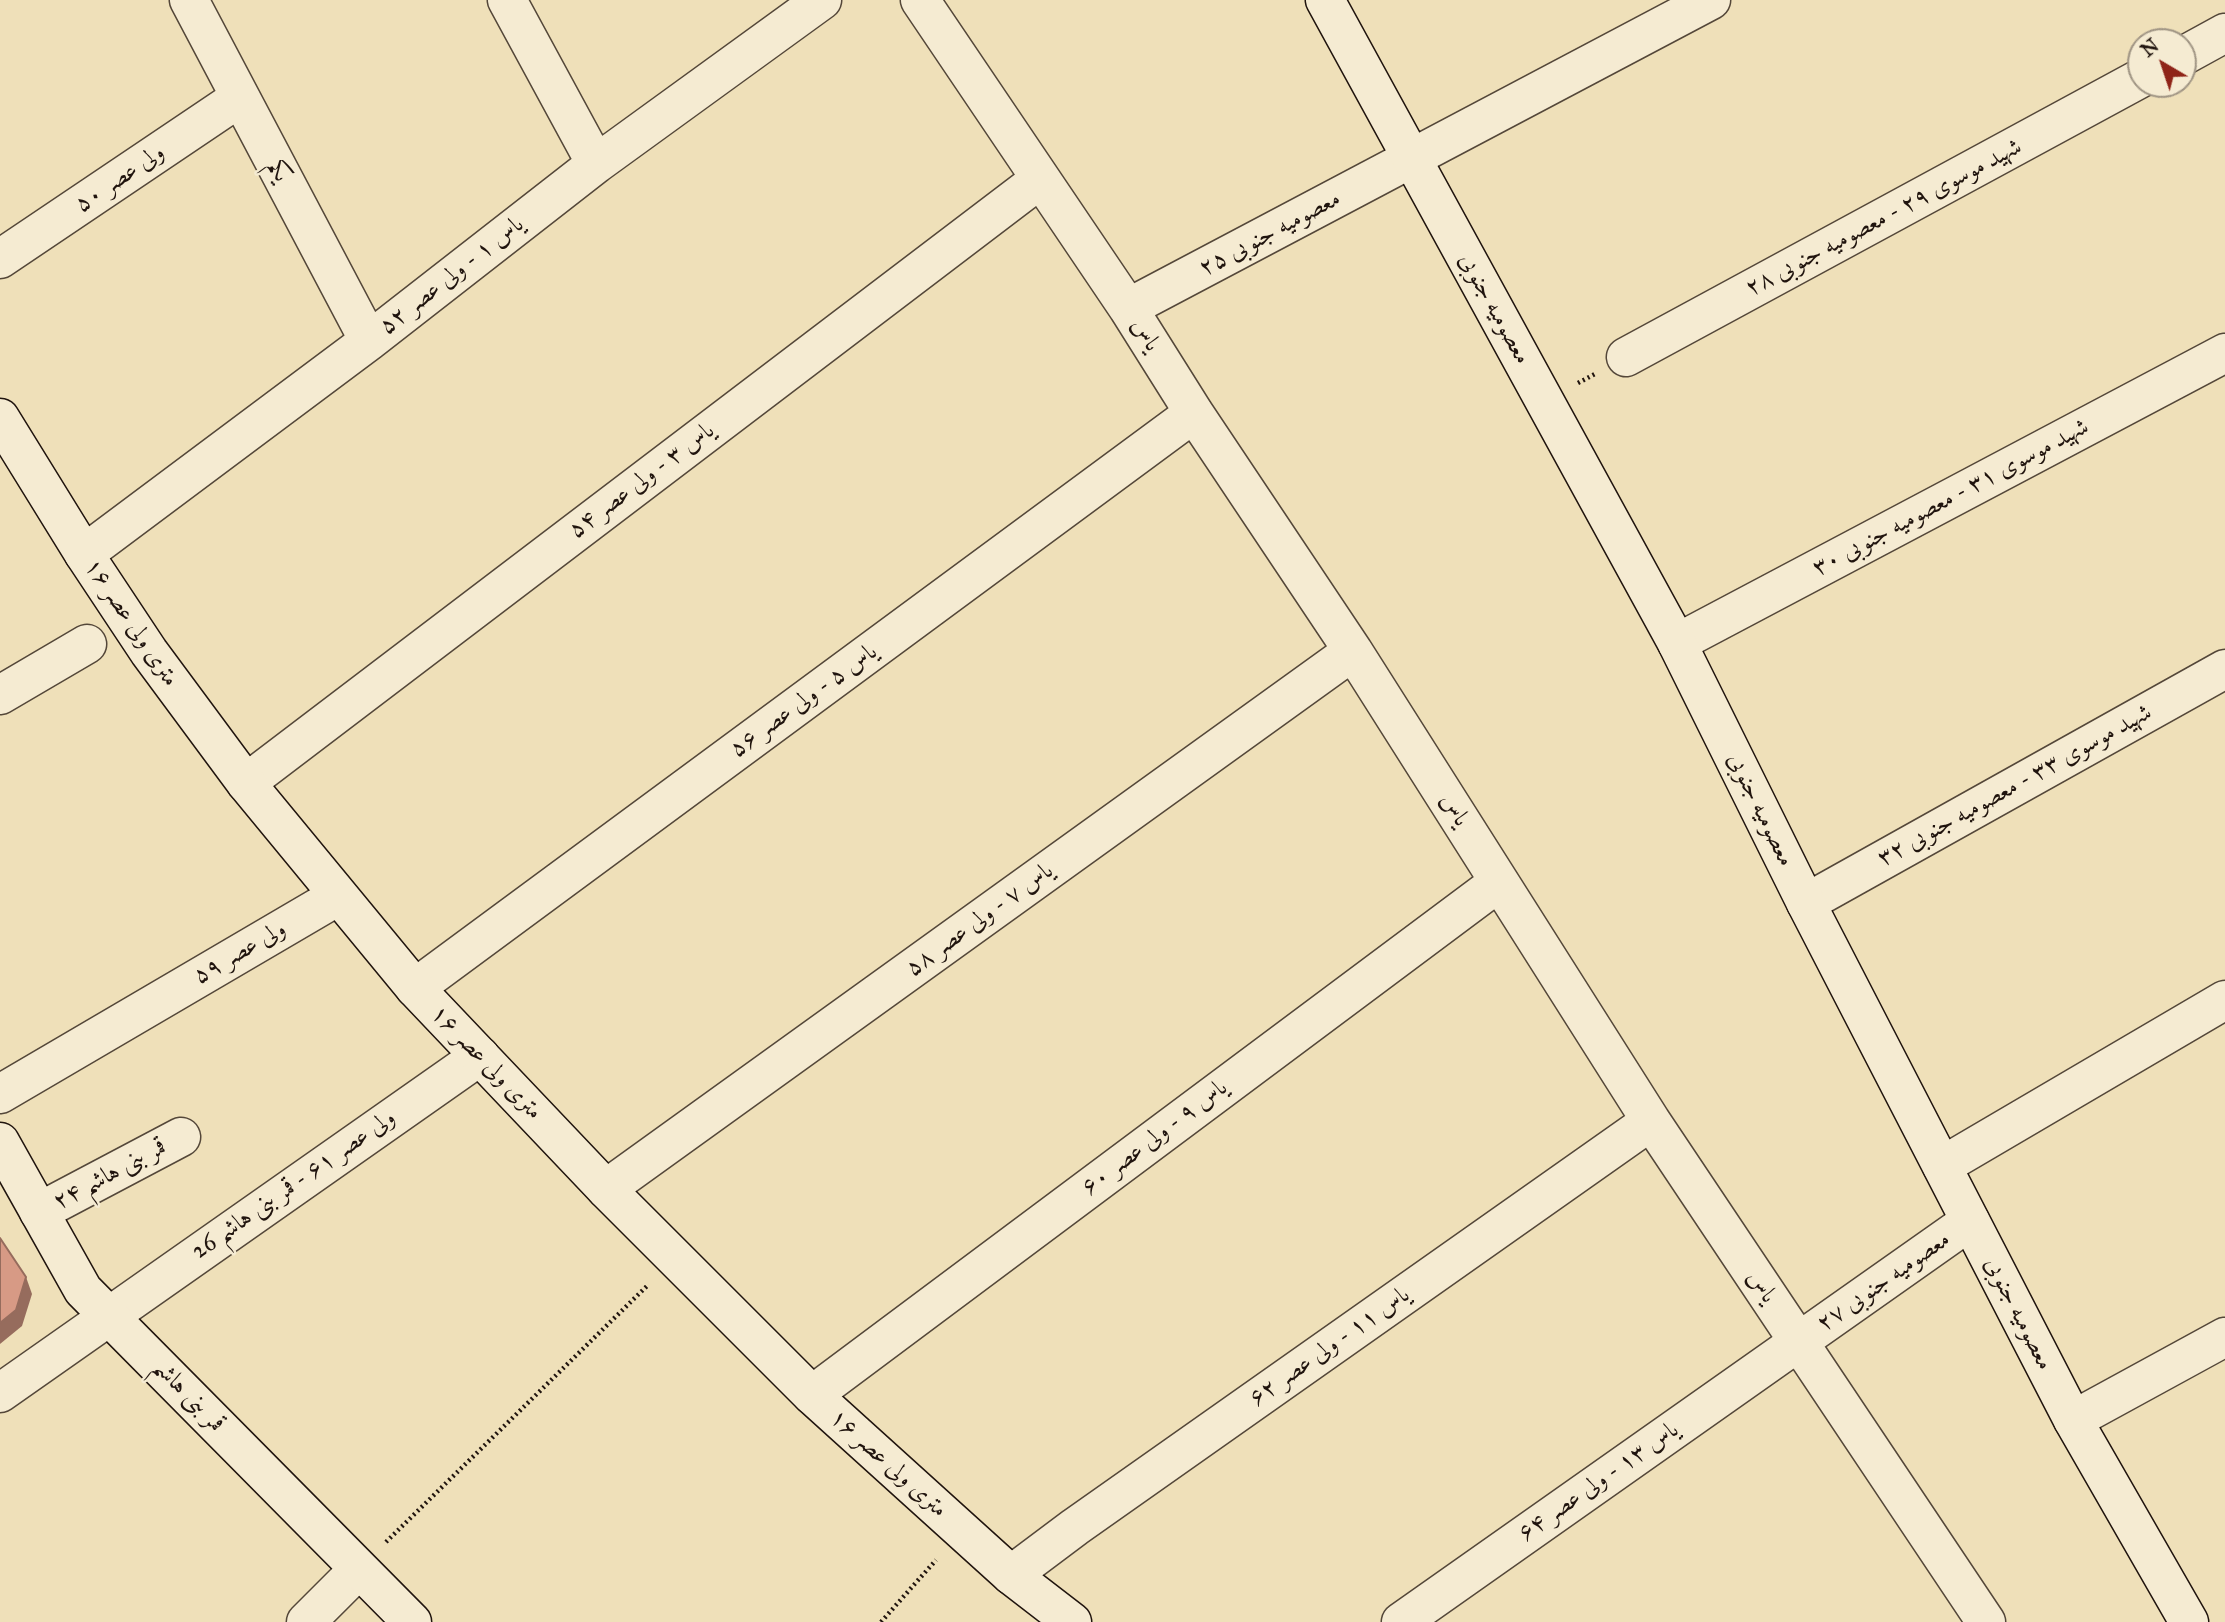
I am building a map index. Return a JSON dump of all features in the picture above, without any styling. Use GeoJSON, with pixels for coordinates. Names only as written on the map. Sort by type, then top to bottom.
{"type":"FeatureCollection","features":[{"type":"Feature","properties":{"kind":"street","name":"یکم"},"geometry":{"type":"LineString","coordinates":[[189,0],[369,341]]}},
{"type":"Feature","properties":{"kind":"street"},"geometry":{"type":"LineString","coordinates":[[507,0],[596,164]]}},
{"type":"Feature","properties":{"kind":"street","name":"یاس ۱ - ولی عصر ۵۲"},"geometry":{"type":"LineString","coordinates":[[84,554],[369,341],[596,164],[821,0]]}},
{"type":"Feature","properties":{"kind":"street","name":"یاس"},"geometry":{"type":"LineString","coordinates":[[920,0],[1039,180],[1128,308],[1194,413],[1353,651],[1651,1121],[1986,1622]]}},
{"type":"Feature","properties":{"kind":"street","name":"معصومیه جنوبی"},"geometry":{"type":"LineString","coordinates":[[1325,0],[1677,643],[1806,903],[2073,1420],[2189,1622]]}},
{"type":"Feature","properties":{"kind":"street","name":"معصومیه جنوبی ۲۵"},"geometry":{"type":"LineString","coordinates":[[1128,308],[1712,0]]}},
{"type":"Feature","properties":{"kind":"street"},"geometry":{"type":"LineString","coordinates":[[2197,48],[2225,33]]}},
{"type":"Feature","properties":{"kind":"street","name":"شهید موسوی ۲۹ - معصومیه جنوبی ۲۸"},"geometry":{"type":"LineString","coordinates":[[1626,357],[2127,86]]}},
{"type":"Feature","properties":{"kind":"street","name":"ولی عصر ۵۰"},"geometry":{"type":"LineString","coordinates":[[0,259],[239,99]]}},
{"type":"Feature","properties":{"kind":"street","name":"یاس ۳ - ولی عصر ۵۴"},"geometry":{"type":"LineString","coordinates":[[246,783],[1039,180]]}},
{"type":"Feature","properties":{"kind":"street","name":"شهید موسوی ۳۱ - معصومیه جنوبی ۳۰"},"geometry":{"type":"LineString","coordinates":[[1677,643],[2225,353]]}},
{"type":"Feature","properties":{"kind":"street","name":"یاس ۵ - ولی عصر ۵۶"},"geometry":{"type":"LineString","coordinates":[[415,988],[1194,413]]}},
{"type":"Feature","properties":{"kind":"street","name":"۱۶ متری ولی عصر"},"geometry":{"type":"LineString","coordinates":[[0,418],[84,554],[149,652],[246,783],[415,988],[606,1189],[812,1395],[1011,1575],[1072,1622]]}},
{"type":"Feature","properties":{"kind":"street"},"geometry":{"type":"LineString","coordinates":[[0,695],[87,644]]}},
{"type":"Feature","properties":{"kind":"street","name":"یاس ۷ - ولی عصر ۵۸"},"geometry":{"type":"LineString","coordinates":[[606,1189],[1353,651]]}},
{"type":"Feature","properties":{"kind":"street","name":"شهید موسوی ۳۳ - معصومیه جنوبی ۳۲"},"geometry":{"type":"LineString","coordinates":[[1806,903],[2225,669]]}},
{"type":"Feature","properties":{"kind":"street","name":"یاس ۹ - ولی عصر ۶۰"},"geometry":{"type":"LineString","coordinates":[[812,1395],[1499,881]]}},
{"type":"Feature","properties":{"kind":"street","name":"ولی عصر ۵۹"},"geometry":{"type":"LineString","coordinates":[[0,1094],[338,896]]}},
{"type":"Feature","properties":{"kind":"street"},"geometry":{"type":"LineString","coordinates":[[1941,1166],[2225,1000]]}},
{"type":"Feature","properties":{"kind":"street","name":"ولی عصر ۶۱ - قمر بنی هاشم 26"},"geometry":{"type":"LineString","coordinates":[[0,1393],[480,1056]]}},
{"type":"Feature","properties":{"kind":"street","name":"یاس ۱۱ - ولی عصر ۶۲"},"geometry":{"type":"LineString","coordinates":[[1011,1575],[1075,1527],[1651,1121]]}},
{"type":"Feature","properties":{"kind":"street","name":"قمر بنی هاشم ۲۴"},"geometry":{"type":"LineString","coordinates":[[38,1212],[181,1137]]}},
{"type":"Feature","properties":{"kind":"street","name":"قمر بنی هاشم"},"geometry":{"type":"LineString","coordinates":[[5,1161],[83,1290],[412,1622]]}},
{"type":"Feature","properties":{"kind":"street","name":"معصومیه جنوبی ۲۷"},"geometry":{"type":"LineString","coordinates":[[1798,1342],[1970,1221]]}},
{"type":"Feature","properties":{"kind":"street"},"geometry":{"type":"LineString","coordinates":[[2073,1420],[2225,1337]]}},
{"type":"Feature","properties":{"kind":"street","name":"یاس ۱۳ - ولی عصر ۶۴"},"geometry":{"type":"LineString","coordinates":[[1401,1622],[1798,1342]]}},
{"type":"Feature","properties":{"kind":"street"},"geometry":{"type":"LineString","coordinates":[[306,1622],[358,1570]]}},
{"type":"Feature","properties":{"kind":"path"},"geometry":{"type":"LineString","coordinates":[[1545,401],[1626,357]]}},
{"type":"Feature","properties":{"kind":"path"},"geometry":{"type":"LineString","coordinates":[[358,1570],[676,1259]]}},
{"type":"Feature","properties":{"kind":"path"},"geometry":{"type":"LineString","coordinates":[[881,1622],[962,1530]]}},
{"type":"Feature","properties":{"kind":"building"},"geometry":{"type":"Polygon","coordinates":[[[0,1238],[26,1277],[16,1310],[0,1323],[0,1238]]]}}]}
